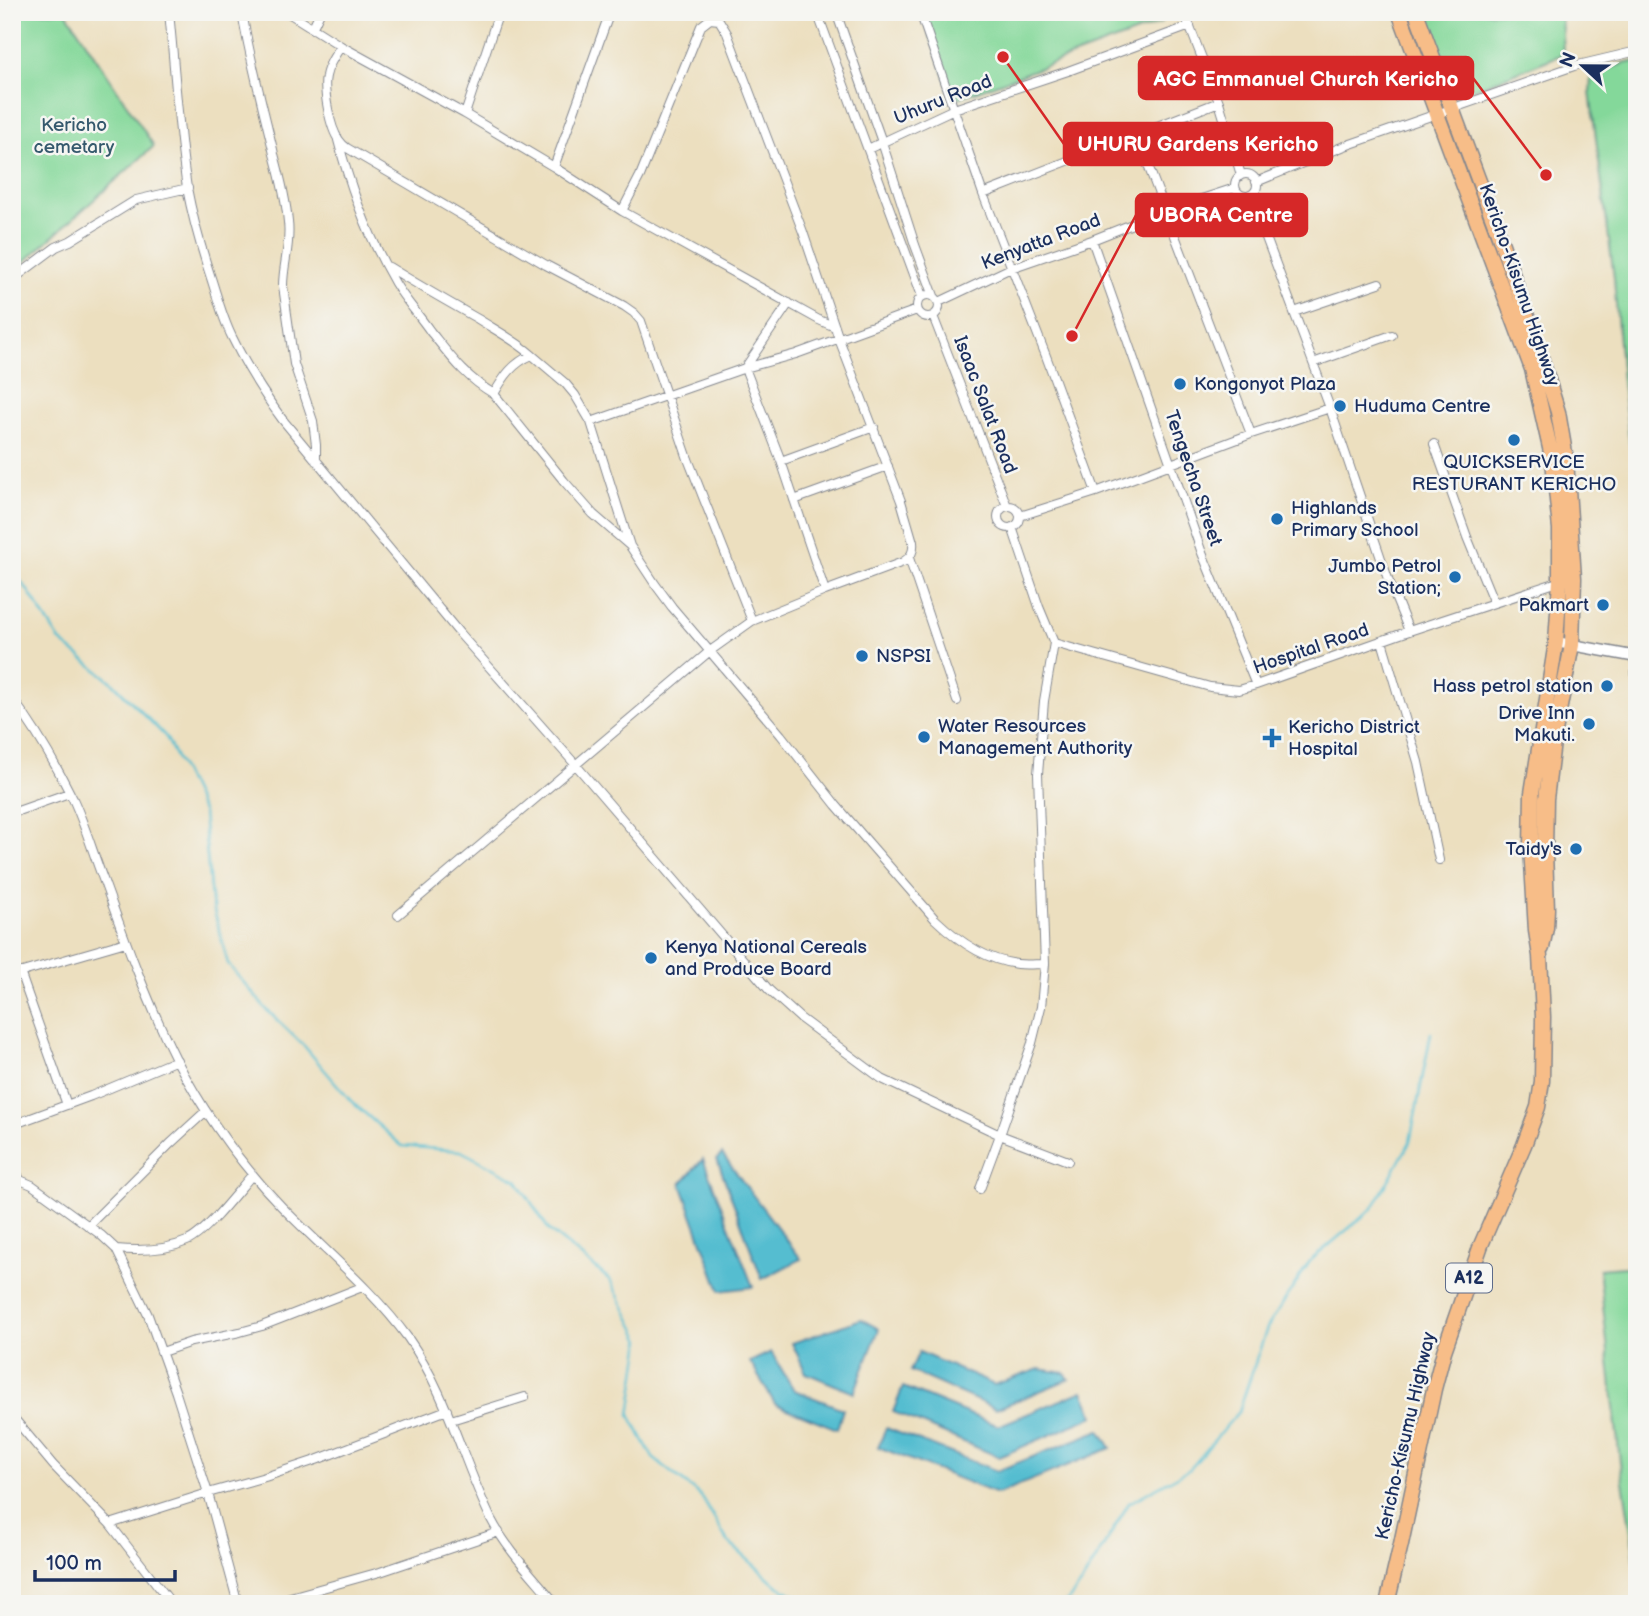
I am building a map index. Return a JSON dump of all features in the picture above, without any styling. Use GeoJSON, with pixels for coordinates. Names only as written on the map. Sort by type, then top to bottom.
{"type":"FeatureCollection","features":[{"type":"Feature","properties":{"kind":"highway","name":"Kericho-Kisumu Highway"},"geometry":{"type":"LineString","coordinates":[[1399,12],[1532,369],[1553,461],[1572,645],[1553,742],[1546,799],[1547,909],[1540,956]]}},
{"type":"Feature","properties":{"kind":"highway","name":"Kericho-Kisumu Highway"},"geometry":{"type":"LineString","coordinates":[[1387,1604],[1444,1351],[1481,1245],[1538,1107],[1543,1054],[1540,956],[1531,846],[1532,793],[1567,580],[1566,459],[1558,412],[1514,276],[1416,12]]}},
{"type":"Feature","properties":{"kind":"street"},"geometry":{"type":"LineString","coordinates":[[169,12],[178,115],[188,188],[201,247],[231,335],[263,393],[282,419],[460,634],[769,990],[800,1018],[882,1079],[1000,1135],[1068,1161]]}},
{"type":"Feature","properties":{"kind":"street"},"geometry":{"type":"LineString","coordinates":[[242,12],[288,221],[283,286],[294,364],[313,421],[316,461]]}},
{"type":"Feature","properties":{"kind":"street"},"geometry":{"type":"LineString","coordinates":[[287,12],[341,46],[465,114],[622,211],[835,327]]}},
{"type":"Feature","properties":{"kind":"street"},"geometry":{"type":"LineString","coordinates":[[312,29],[320,12]]}},
{"type":"Feature","properties":{"kind":"street"},"geometry":{"type":"LineString","coordinates":[[465,114],[499,12]]}},
{"type":"Feature","properties":{"kind":"street"},"geometry":{"type":"LineString","coordinates":[[554,167],[610,12]]}},
{"type":"Feature","properties":{"kind":"street"},"geometry":{"type":"LineString","coordinates":[[922,296],[818,15],[834,12],[882,142],[915,245],[936,299],[939,310],[933,316],[922,316],[917,310],[917,302],[927,294],[936,299]]}},
{"type":"Feature","properties":{"kind":"street"},"geometry":{"type":"LineString","coordinates":[[920,12],[983,194],[1096,492]]}},
{"type":"Feature","properties":{"kind":"street"},"geometry":{"type":"LineString","coordinates":[[1184,12],[1219,102],[1241,175]]}},
{"type":"Feature","properties":{"kind":"street"},"geometry":{"type":"LineString","coordinates":[[398,915],[710,651],[752,621],[903,562],[909,558],[914,548],[901,501],[839,339],[803,232],[727,33],[719,20],[710,19],[701,26],[640,176],[622,211]]}},
{"type":"Feature","properties":{"kind":"street","name":"Uhuru Road"},"geometry":{"type":"LineString","coordinates":[[867,149],[954,109],[1069,71],[1190,26]]}},
{"type":"Feature","properties":{"kind":"street"},"geometry":{"type":"LineString","coordinates":[[341,46],[326,73],[327,103],[346,174],[360,212],[369,234],[405,298],[456,364],[475,382],[494,394],[593,514],[630,546],[655,584],[836,805],[935,919],[975,950],[1002,961],[1045,964]]}},
{"type":"Feature","properties":{"kind":"street"},"geometry":{"type":"LineString","coordinates":[[1256,182],[1342,147],[1574,66],[1637,51]]}},
{"type":"Feature","properties":{"kind":"street"},"geometry":{"type":"LineString","coordinates":[[983,194],[1219,102]]}},
{"type":"Feature","properties":{"kind":"street"},"geometry":{"type":"LineString","coordinates":[[1136,134],[1251,434]]}},
{"type":"Feature","properties":{"kind":"street"},"geometry":{"type":"LineString","coordinates":[[338,140],[359,156],[546,265],[635,313],[646,333],[696,481],[752,621]]}},
{"type":"Feature","properties":{"kind":"street"},"geometry":{"type":"LineString","coordinates":[[1241,175],[1249,175],[1256,182],[1256,189],[1250,195],[1242,195],[1235,188],[1241,175]]}},
{"type":"Feature","properties":{"kind":"street"},"geometry":{"type":"LineString","coordinates":[[12,280],[57,247],[136,200],[188,188]]}},
{"type":"Feature","properties":{"kind":"street","name":"Kenyatta Road"},"geometry":{"type":"LineString","coordinates":[[936,299],[1011,268],[1235,188]]}},
{"type":"Feature","properties":{"kind":"street"},"geometry":{"type":"LineString","coordinates":[[1250,195],[1330,408],[1409,631]]}},
{"type":"Feature","properties":{"kind":"street","name":"Tengecha Street"},"geometry":{"type":"LineString","coordinates":[[1092,240],[1202,553],[1256,685]]}},
{"type":"Feature","properties":{"kind":"street"},"geometry":{"type":"LineString","coordinates":[[387,266],[514,340],[565,383],[591,422],[630,546]]}},
{"type":"Feature","properties":{"kind":"street"},"geometry":{"type":"LineString","coordinates":[[1294,312],[1379,283]]}},
{"type":"Feature","properties":{"kind":"street"},"geometry":{"type":"LineString","coordinates":[[745,368],[789,303]]}},
{"type":"Feature","properties":{"kind":"street"},"geometry":{"type":"LineString","coordinates":[[591,422],[745,368],[796,354],[917,310]]}},
{"type":"Feature","properties":{"kind":"street","name":"Isaac Salat Road"},"geometry":{"type":"LineString","coordinates":[[933,316],[1007,506]]}},
{"type":"Feature","properties":{"kind":"street"},"geometry":{"type":"LineString","coordinates":[[1313,363],[1392,335]]}},
{"type":"Feature","properties":{"kind":"street"},"geometry":{"type":"LineString","coordinates":[[494,394],[503,377],[514,365],[532,355]]}},
{"type":"Feature","properties":{"kind":"street"},"geometry":{"type":"LineString","coordinates":[[745,368],[781,461],[825,591]]}},
{"type":"Feature","properties":{"kind":"street"},"geometry":{"type":"LineString","coordinates":[[1020,516],[1096,492],[1251,434],[1330,408]]}},
{"type":"Feature","properties":{"kind":"street"},"geometry":{"type":"LineString","coordinates":[[781,461],[874,428]]}},
{"type":"Feature","properties":{"kind":"street"},"geometry":{"type":"LineString","coordinates":[[1434,444],[1494,603]]}},
{"type":"Feature","properties":{"kind":"street"},"geometry":{"type":"LineString","coordinates":[[794,500],[888,466]]}},
{"type":"Feature","properties":{"kind":"street"},"geometry":{"type":"LineString","coordinates":[[1007,506],[1014,508],[1020,516],[1018,523],[1012,527],[1004,527],[998,519],[1000,511],[1007,506]]}},
{"type":"Feature","properties":{"kind":"street"},"geometry":{"type":"LineString","coordinates":[[980,1189],[1032,1044],[1041,1007],[1045,964],[1038,774],[1044,701],[1054,643],[1012,527]]}},
{"type":"Feature","properties":{"kind":"street"},"geometry":{"type":"LineString","coordinates":[[909,558],[957,701]]}},
{"type":"Feature","properties":{"kind":"street","name":"Hospital Road"},"geometry":{"type":"LineString","coordinates":[[1054,643],[1210,687],[1239,690],[1567,580]]}},
{"type":"Feature","properties":{"kind":"street"},"geometry":{"type":"LineString","coordinates":[[1382,641],[1418,762],[1439,860]]}},
{"type":"Feature","properties":{"kind":"street"},"geometry":{"type":"LineString","coordinates":[[1556,642],[1636,657],[1637,722]]}},
{"type":"Feature","properties":{"kind":"street"},"geometry":{"type":"LineString","coordinates":[[12,698],[38,734],[69,793],[141,982],[177,1060],[215,1127],[252,1175],[408,1338],[428,1370],[447,1410],[474,1479],[499,1532],[556,1604]]}},
{"type":"Feature","properties":{"kind":"street"},"geometry":{"type":"LineString","coordinates":[[12,813],[69,793]]}},
{"type":"Feature","properties":{"kind":"street"},"geometry":{"type":"LineString","coordinates":[[67,1105],[16,974],[126,942]]}},
{"type":"Feature","properties":{"kind":"street"},"geometry":{"type":"LineString","coordinates":[[12,1107],[15,1124],[177,1060]]}},
{"type":"Feature","properties":{"kind":"street"},"geometry":{"type":"LineString","coordinates":[[88,1226],[206,1111]]}},
{"type":"Feature","properties":{"kind":"street"},"geometry":{"type":"LineString","coordinates":[[12,1162],[16,1180],[32,1185],[109,1241],[116,1249],[148,1315],[162,1352],[208,1493],[238,1604]]}},
{"type":"Feature","properties":{"kind":"street"},"geometry":{"type":"LineString","coordinates":[[116,1249],[139,1251],[186,1242],[203,1229],[252,1175]]}},
{"type":"Feature","properties":{"kind":"street"},"geometry":{"type":"LineString","coordinates":[[162,1352],[191,1342],[262,1326],[362,1287]]}},
{"type":"Feature","properties":{"kind":"street"},"geometry":{"type":"LineString","coordinates":[[451,1420],[525,1397]]}},
{"type":"Feature","properties":{"kind":"street"},"geometry":{"type":"LineString","coordinates":[[110,1524],[316,1460],[447,1410]]}},
{"type":"Feature","properties":{"kind":"street"},"geometry":{"type":"LineString","coordinates":[[12,1416],[53,1465],[110,1524],[172,1604]]}},
{"type":"Feature","properties":{"kind":"street"},"geometry":{"type":"LineString","coordinates":[[265,1604],[299,1600],[499,1532]]}},
{"type":"Feature","properties":{"kind":"green space","name":"Kericho cemetary"},"geometry":{"type":"Polygon","coordinates":[[[12,12],[66,12],[154,146],[12,273],[12,12]]]}},
{"type":"Feature","properties":{"kind":"green space"},"geometry":{"type":"Polygon","coordinates":[[[922,12],[1164,13],[1161,23],[959,98],[950,91],[922,12]]]}},
{"type":"Feature","properties":{"kind":"green space"},"geometry":{"type":"Polygon","coordinates":[[[1426,12],[1561,12],[1563,54],[1454,97],[1426,12]]]}},
{"type":"Feature","properties":{"kind":"green space"},"geometry":{"type":"Polygon","coordinates":[[[1637,61],[1637,499],[1622,382],[1614,278],[1590,92],[1591,75],[1637,61]]]}},
{"type":"Feature","properties":{"kind":"green space"},"geometry":{"type":"Polygon","coordinates":[[[1637,1266],[1637,1580],[1620,1462],[1599,1269],[1637,1266]]]}},
{"type":"Feature","properties":{"kind":"water"},"geometry":{"type":"Polygon","coordinates":[[[722,1154],[801,1259],[762,1279],[717,1159],[722,1154]]]}},
{"type":"Feature","properties":{"kind":"water"},"geometry":{"type":"Polygon","coordinates":[[[703,1159],[753,1287],[720,1291],[681,1184],[703,1159]]]}},
{"type":"Feature","properties":{"kind":"water"},"geometry":{"type":"Polygon","coordinates":[[[861,1319],[879,1329],[854,1393],[806,1373],[792,1343],[861,1319]]]}},
{"type":"Feature","properties":{"kind":"water"},"geometry":{"type":"Polygon","coordinates":[[[771,1352],[794,1390],[843,1409],[837,1429],[775,1404],[750,1362],[771,1352]]]}},
{"type":"Feature","properties":{"kind":"water"},"geometry":{"type":"Polygon","coordinates":[[[919,1352],[994,1385],[1039,1369],[1065,1373],[1069,1379],[996,1409],[910,1371],[919,1352]]]}},
{"type":"Feature","properties":{"kind":"water"},"geometry":{"type":"Polygon","coordinates":[[[903,1387],[998,1426],[1083,1391],[1094,1416],[999,1457],[893,1412],[903,1387]]]}},
{"type":"Feature","properties":{"kind":"water"},"geometry":{"type":"Polygon","coordinates":[[[886,1428],[997,1471],[1100,1430],[1111,1448],[997,1494],[878,1447],[886,1428]]]}},
{"type":"Feature","properties":{"kind":"waterway"},"geometry":{"type":"LineString","coordinates":[[12,571],[27,589],[60,641],[111,681],[166,737],[203,813],[211,899],[228,964],[351,1101],[402,1146],[461,1151],[517,1180],[549,1230],[610,1280],[641,1340],[630,1415],[653,1458],[701,1496],[728,1542],[779,1587],[813,1604]]}},
{"type":"Feature","properties":{"kind":"waterway"},"geometry":{"type":"LineString","coordinates":[[1065,1604],[1080,1586],[1129,1503],[1190,1469],[1239,1411],[1267,1328],[1310,1261],[1373,1208],[1410,1142],[1431,1033]]}},
{"type":"Feature","properties":{"kind":"place","name":"UHURU Gardens Kericho"},"geometry":{"type":"Point","coordinates":[1003,57]}},
{"type":"Feature","properties":{"kind":"place","name":"AGC Emmanuel Church Kericho"},"geometry":{"type":"Point","coordinates":[1546,175]}},
{"type":"Feature","properties":{"kind":"place","name":"UBORA Centre"},"geometry":{"type":"Point","coordinates":[1072,336]}},
{"type":"Feature","properties":{"kind":"place","name":"Kongonyot Plaza"},"geometry":{"type":"Point","coordinates":[1180,384]}},
{"type":"Feature","properties":{"kind":"place","name":"Huduma Centre"},"geometry":{"type":"Point","coordinates":[1340,406]}},
{"type":"Feature","properties":{"kind":"place","name":"QUICKSERVICE RESTURANT KERICHO"},"geometry":{"type":"Point","coordinates":[1514,440]}},
{"type":"Feature","properties":{"kind":"place","name":"Highlands Primary School"},"geometry":{"type":"Point","coordinates":[1277,519]}},
{"type":"Feature","properties":{"kind":"place","name":"Jumbo Petrol Station;"},"geometry":{"type":"Point","coordinates":[1455,577]}},
{"type":"Feature","properties":{"kind":"place","name":"Pakmart"},"geometry":{"type":"Point","coordinates":[1603,605]}},
{"type":"Feature","properties":{"kind":"place","name":"NSPSI"},"geometry":{"type":"Point","coordinates":[862,656]}},
{"type":"Feature","properties":{"kind":"place","name":"Hass petrol station"},"geometry":{"type":"Point","coordinates":[1607,686]}},
{"type":"Feature","properties":{"kind":"place","name":"Drive Inn Makuti."},"geometry":{"type":"Point","coordinates":[1589,724]}},
{"type":"Feature","properties":{"kind":"place","name":"Water Resources Management Authority"},"geometry":{"type":"Point","coordinates":[924,737]}},
{"type":"Feature","properties":{"kind":"place","name":"Kericho District Hospital"},"geometry":{"type":"Point","coordinates":[1272,738]}},
{"type":"Feature","properties":{"kind":"place","name":"Taidy's"},"geometry":{"type":"Point","coordinates":[1576,849]}},
{"type":"Feature","properties":{"kind":"place","name":"Kenya National Cereals and Produce Board"},"geometry":{"type":"Point","coordinates":[651,958]}}]}
